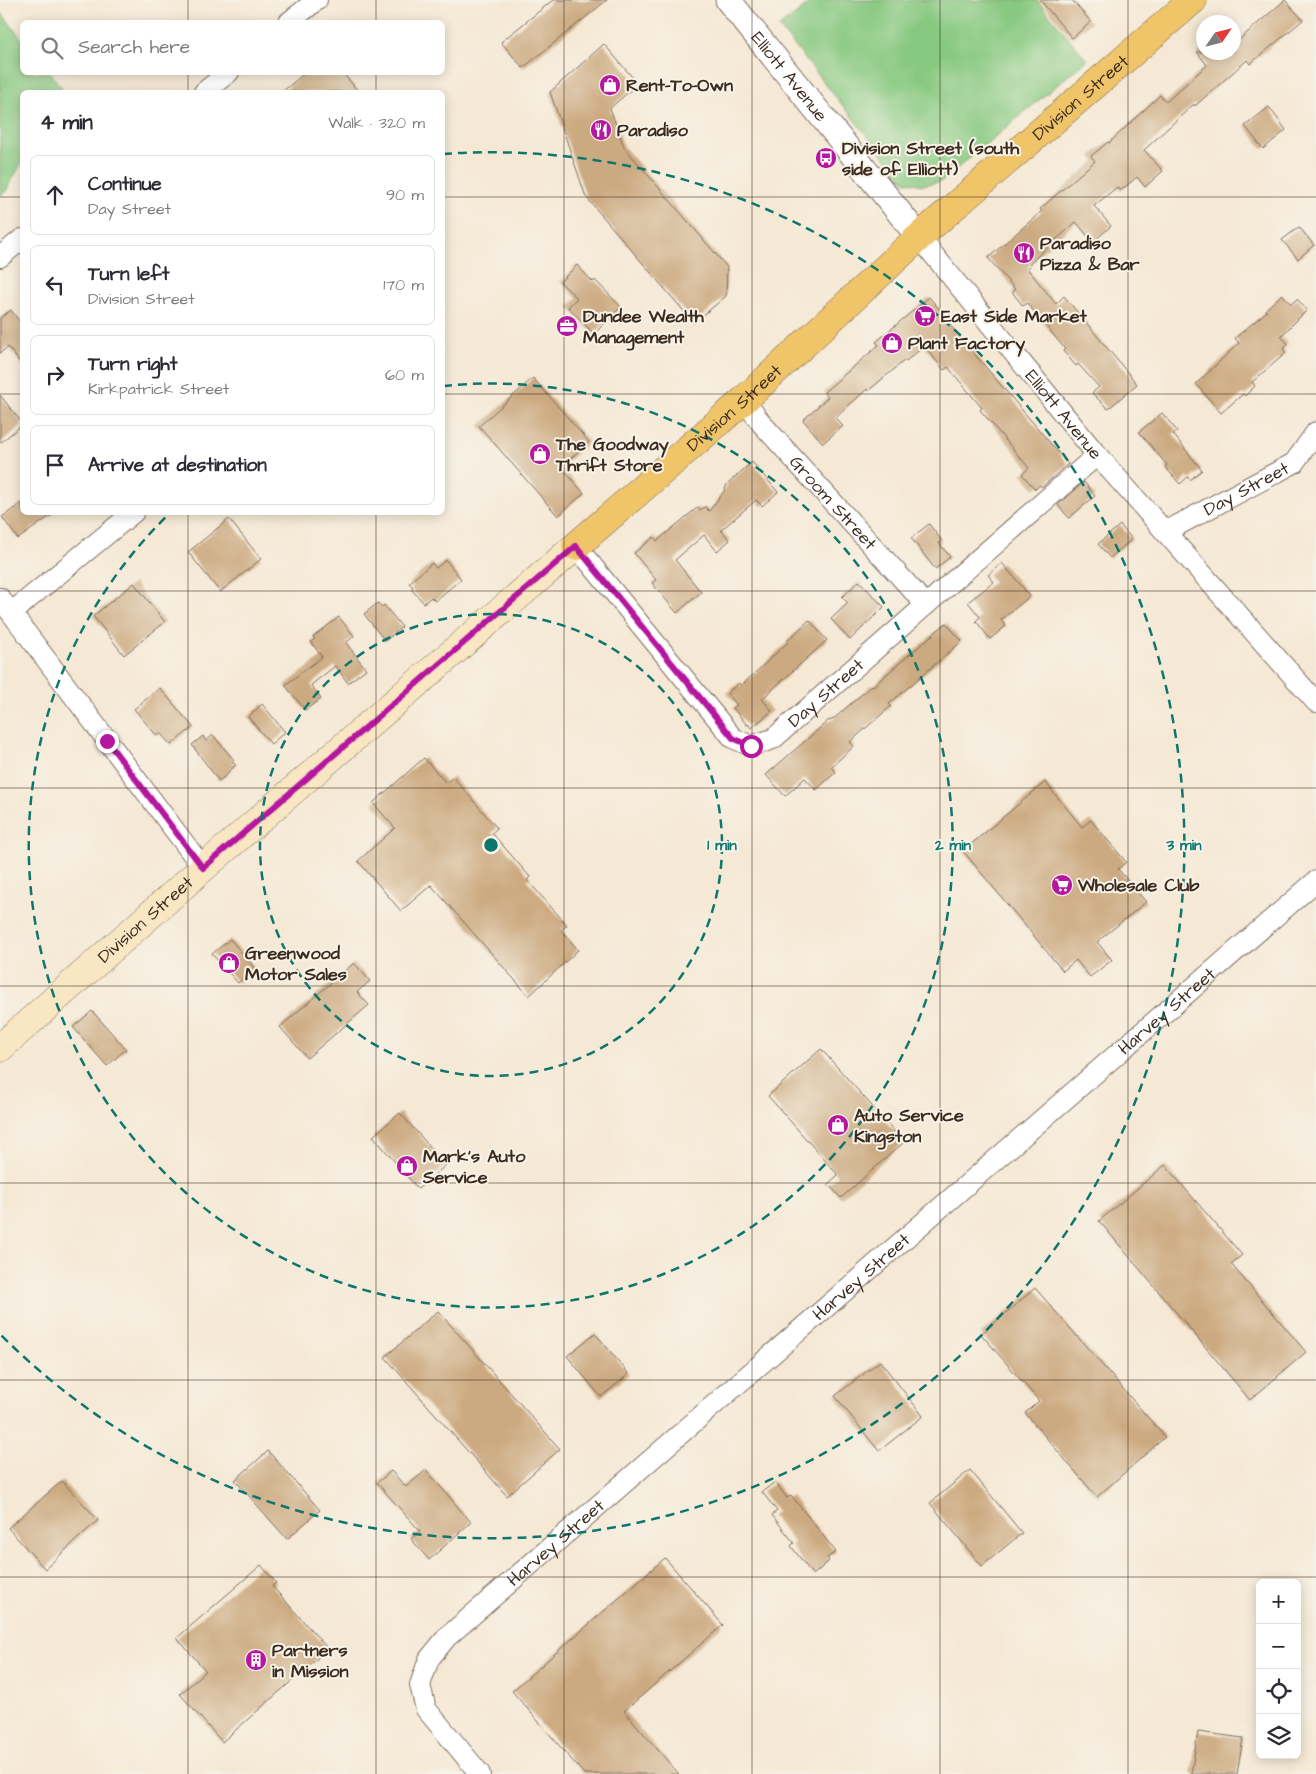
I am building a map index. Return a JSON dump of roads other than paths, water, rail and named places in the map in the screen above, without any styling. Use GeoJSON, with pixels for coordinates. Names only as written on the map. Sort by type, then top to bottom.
{"type":"FeatureCollection","features":[{"type":"Feature","properties":{"kind":"main road","name":"Division Street"},"geometry":{"type":"LineString","coordinates":[[0,1048],[203,868],[744,400],[919,237],[1193,0]]}},
{"type":"Feature","properties":{"kind":"street"},"geometry":{"type":"LineString","coordinates":[[291,20],[316,0]]}},
{"type":"Feature","properties":{"kind":"street","name":"Elliott Avenue"},"geometry":{"type":"LineString","coordinates":[[728,0],[1097,455],[1316,702]]}},
{"type":"Feature","properties":{"kind":"street"},"geometry":{"type":"LineString","coordinates":[[206,90],[225,75]]}},
{"type":"Feature","properties":{"kind":"street"},"geometry":{"type":"LineString","coordinates":[[0,257],[20,241]]}},
{"type":"Feature","properties":{"kind":"street","name":"Groom Street"},"geometry":{"type":"LineString","coordinates":[[744,400],[762,424],[926,604]]}},
{"type":"Feature","properties":{"kind":"street","name":"Day Street"},"geometry":{"type":"LineString","coordinates":[[1165,532],[1294,463],[1316,432]]}},
{"type":"Feature","properties":{"kind":"street","name":"Day Street"},"geometry":{"type":"LineString","coordinates":[[576,546],[733,738],[751,746],[773,739],[1097,455]]}},
{"type":"Feature","properties":{"kind":"street"},"geometry":{"type":"LineString","coordinates":[[130,515],[6,605],[203,868]]}},
{"type":"Feature","properties":{"kind":"street","name":"Harvey Street"},"geometry":{"type":"LineString","coordinates":[[480,1774],[426,1709],[420,1684],[429,1659],[447,1637],[1316,881]]}},
{"type":"Feature","properties":{"kind":"place","name":"Rent-To-Own"},"geometry":{"type":"Point","coordinates":[610,85]}},
{"type":"Feature","properties":{"kind":"place","name":"Paradiso"},"geometry":{"type":"Point","coordinates":[601,130]}},
{"type":"Feature","properties":{"kind":"place","name":"Division Street (south side of Elliott)"},"geometry":{"type":"Point","coordinates":[826,158]}},
{"type":"Feature","properties":{"kind":"place","name":"Paradiso Pizza & Bar"},"geometry":{"type":"Point","coordinates":[1024,253]}},
{"type":"Feature","properties":{"kind":"place","name":"East Side Market"},"geometry":{"type":"Point","coordinates":[925,316]}},
{"type":"Feature","properties":{"kind":"place","name":"Dundee Wealth Management"},"geometry":{"type":"Point","coordinates":[567,326]}},
{"type":"Feature","properties":{"kind":"place","name":"Plant Factory"},"geometry":{"type":"Point","coordinates":[892,343]}},
{"type":"Feature","properties":{"kind":"place","name":"The Goodway Thrift Store"},"geometry":{"type":"Point","coordinates":[540,454]}},
{"type":"Feature","properties":{"kind":"place","name":"Wholesale Club"},"geometry":{"type":"Point","coordinates":[1062,885]}},
{"type":"Feature","properties":{"kind":"place","name":"Greenwood Motor Sales"},"geometry":{"type":"Point","coordinates":[229,963]}},
{"type":"Feature","properties":{"kind":"place","name":"Auto Service Kingston"},"geometry":{"type":"Point","coordinates":[838,1125]}},
{"type":"Feature","properties":{"kind":"place","name":"Mark's Auto Service"},"geometry":{"type":"Point","coordinates":[407,1166]}},
{"type":"Feature","properties":{"kind":"place","name":"Partners in Mission"},"geometry":{"type":"Point","coordinates":[256,1660]}}]}
